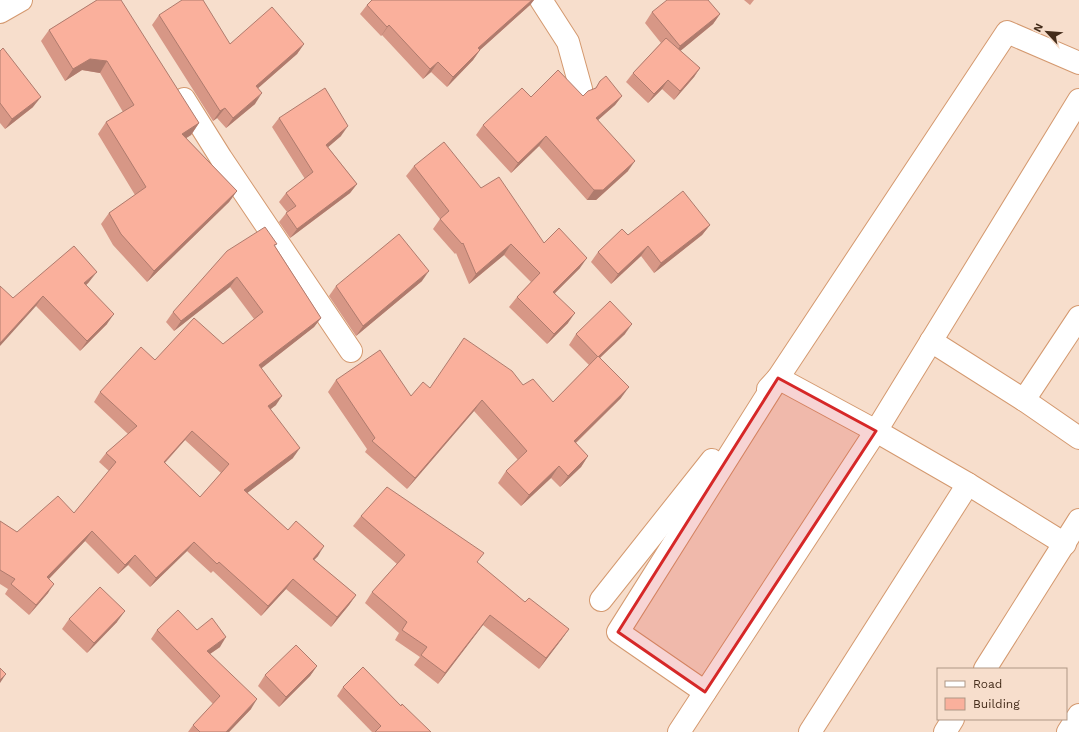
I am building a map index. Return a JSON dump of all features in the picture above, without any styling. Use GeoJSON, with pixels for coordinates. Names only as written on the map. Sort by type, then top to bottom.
{"type":"FeatureCollection","features":[{"type":"Feature","properties":{"kind":"street"},"geometry":{"type":"LineString","coordinates":[[0,12],[21,0]]}},
{"type":"Feature","properties":{"kind":"street"},"geometry":{"type":"LineString","coordinates":[[541,0],[568,42],[581,89]]}},
{"type":"Feature","properties":{"kind":"street"},"geometry":{"type":"LineString","coordinates":[[705,692],[618,632],[778,378],[1007,32],[1079,64]]}},
{"type":"Feature","properties":{"kind":"street"},"geometry":{"type":"LineString","coordinates":[[175,86],[221,158],[351,351]]}},
{"type":"Feature","properties":{"kind":"street"},"geometry":{"type":"LineString","coordinates":[[679,732],[876,431],[1079,100]]}},
{"type":"Feature","properties":{"kind":"street"},"geometry":{"type":"LineString","coordinates":[[1024,400],[1079,317]]}},
{"type":"Feature","properties":{"kind":"street"},"geometry":{"type":"LineString","coordinates":[[931,341],[1024,400],[1079,438]]}},
{"type":"Feature","properties":{"kind":"street"},"geometry":{"type":"LineString","coordinates":[[778,378],[876,431],[968,484],[1065,544]]}},
{"type":"Feature","properties":{"kind":"street"},"geometry":{"type":"LineString","coordinates":[[600,600],[778,378]]}},
{"type":"Feature","properties":{"kind":"street"},"geometry":{"type":"LineString","coordinates":[[810,732],[968,484]]}},
{"type":"Feature","properties":{"kind":"street"},"geometry":{"type":"LineString","coordinates":[[986,668],[1079,520]]}},
{"type":"Feature","properties":{"kind":"street"},"geometry":{"type":"LineString","coordinates":[[1068,732],[1079,715]]}},
{"type":"Feature","properties":{"kind":"street"},"geometry":{"type":"LineString","coordinates":[[945,732],[952,720]]}},
{"type":"Feature","properties":{"kind":"highlighted area"},"geometry":{"type":"Polygon","coordinates":[[[778,378],[876,431],[705,692],[618,632],[778,378]]]}},
{"type":"Feature","properties":{"kind":"building"},"geometry":{"type":"Polygon","coordinates":[[[97,0],[121,0],[199,123],[182,134],[237,191],[154,271],[121,234],[109,213],[146,187],[106,122],[134,105],[107,61],[90,59],[73,69],[49,30],[97,0]]]}},
{"type":"Feature","properties":{"kind":"building"},"geometry":{"type":"Polygon","coordinates":[[[182,0],[203,0],[230,44],[272,7],[304,44],[256,86],[262,93],[233,118],[225,108],[220,111],[159,15],[182,0]]]}},
{"type":"Feature","properties":{"kind":"building"},"geometry":{"type":"Polygon","coordinates":[[[372,0],[532,0],[478,48],[480,50],[453,77],[438,62],[430,69],[389,25],[387,27],[367,5],[372,0]]]}},
{"type":"Feature","properties":{"kind":"building"},"geometry":{"type":"Polygon","coordinates":[[[667,0],[708,0],[720,14],[680,46],[652,12],[667,0]]]}},
{"type":"Feature","properties":{"kind":"building"},"geometry":{"type":"Polygon","coordinates":[[[666,38],[700,68],[680,91],[668,80],[654,94],[633,73],[666,38]]]}},
{"type":"Feature","properties":{"kind":"building"},"geometry":{"type":"Polygon","coordinates":[[[3,48],[41,97],[12,119],[0,103],[0,51],[3,48]]]}},
{"type":"Feature","properties":{"kind":"building"},"geometry":{"type":"Polygon","coordinates":[[[558,70],[583,96],[588,91],[596,88],[600,81],[606,76],[622,96],[596,118],[635,161],[603,190],[594,190],[546,136],[518,163],[483,125],[522,88],[531,97],[558,70]]]}},
{"type":"Feature","properties":{"kind":"building"},"geometry":{"type":"Polygon","coordinates":[[[325,88],[348,126],[326,145],[357,184],[297,229],[286,213],[296,206],[286,193],[313,172],[279,118],[325,88]]]}},
{"type":"Feature","properties":{"kind":"building"},"geometry":{"type":"Polygon","coordinates":[[[444,142],[481,188],[499,177],[544,243],[559,228],[587,258],[553,292],[575,313],[554,334],[517,297],[540,273],[511,244],[476,274],[463,243],[462,244],[440,219],[449,211],[414,166],[444,142]]]}},
{"type":"Feature","properties":{"kind":"building"},"geometry":{"type":"Polygon","coordinates":[[[683,191],[710,225],[661,263],[648,246],[618,274],[598,252],[622,229],[628,235],[683,191]]]}},
{"type":"Feature","properties":{"kind":"building"},"geometry":{"type":"Polygon","coordinates":[[[265,227],[277,244],[274,245],[321,318],[259,365],[282,396],[268,406],[300,448],[244,490],[288,530],[296,521],[324,546],[313,559],[356,595],[337,617],[293,579],[268,606],[219,562],[217,564],[194,542],[156,578],[135,555],[125,565],[92,531],[47,577],[54,584],[36,605],[11,584],[15,579],[0,570],[0,521],[17,532],[58,496],[74,513],[116,462],[106,453],[137,426],[100,392],[141,347],[155,360],[194,318],[223,344],[263,312],[237,277],[181,321],[173,312],[227,251],[265,227]],[[192,431],[164,462],[200,497],[229,464],[192,431]]]}},
{"type":"Feature","properties":{"kind":"building"},"geometry":{"type":"Polygon","coordinates":[[[399,234],[429,271],[363,326],[336,286],[399,234]]]}},
{"type":"Feature","properties":{"kind":"building"},"geometry":{"type":"Polygon","coordinates":[[[74,246],[97,272],[84,283],[114,314],[87,341],[43,296],[0,343],[0,286],[13,298],[74,246]]]}},
{"type":"Feature","properties":{"kind":"building"},"geometry":{"type":"Polygon","coordinates":[[[610,301],[632,324],[598,357],[576,334],[610,301]]]}},
{"type":"Feature","properties":{"kind":"building"},"geometry":{"type":"Polygon","coordinates":[[[464,338],[512,371],[523,385],[533,379],[553,402],[598,356],[629,387],[574,441],[588,456],[568,476],[559,466],[529,495],[506,471],[527,451],[482,400],[415,478],[372,441],[375,438],[336,380],[380,350],[411,396],[423,382],[430,388],[464,338]]]}},
{"type":"Feature","properties":{"kind":"building"},"geometry":{"type":"Polygon","coordinates":[[[387,487],[484,553],[477,562],[525,602],[529,598],[569,629],[546,658],[490,615],[445,673],[421,655],[427,647],[402,630],[407,622],[372,592],[405,555],[361,516],[387,487]]]}},
{"type":"Feature","properties":{"kind":"building"},"geometry":{"type":"Polygon","coordinates":[[[100,587],[125,611],[94,643],[69,619],[100,587]]]}},
{"type":"Feature","properties":{"kind":"building"},"geometry":{"type":"Polygon","coordinates":[[[178,610],[197,630],[212,618],[226,637],[207,651],[257,699],[226,732],[200,732],[193,725],[220,696],[157,630],[178,610]]]}},
{"type":"Feature","properties":{"kind":"building"},"geometry":{"type":"Polygon","coordinates":[[[296,645],[317,666],[286,697],[265,675],[296,645]]]}},
{"type":"Feature","properties":{"kind":"building"},"geometry":{"type":"Polygon","coordinates":[[[363,667],[401,706],[402,704],[431,732],[375,732],[381,726],[343,687],[363,667]]]}},
{"type":"Feature","properties":{"kind":"building"},"geometry":{"type":"Polygon","coordinates":[[[0,668],[6,674],[0,680],[0,668]]]}}]}
